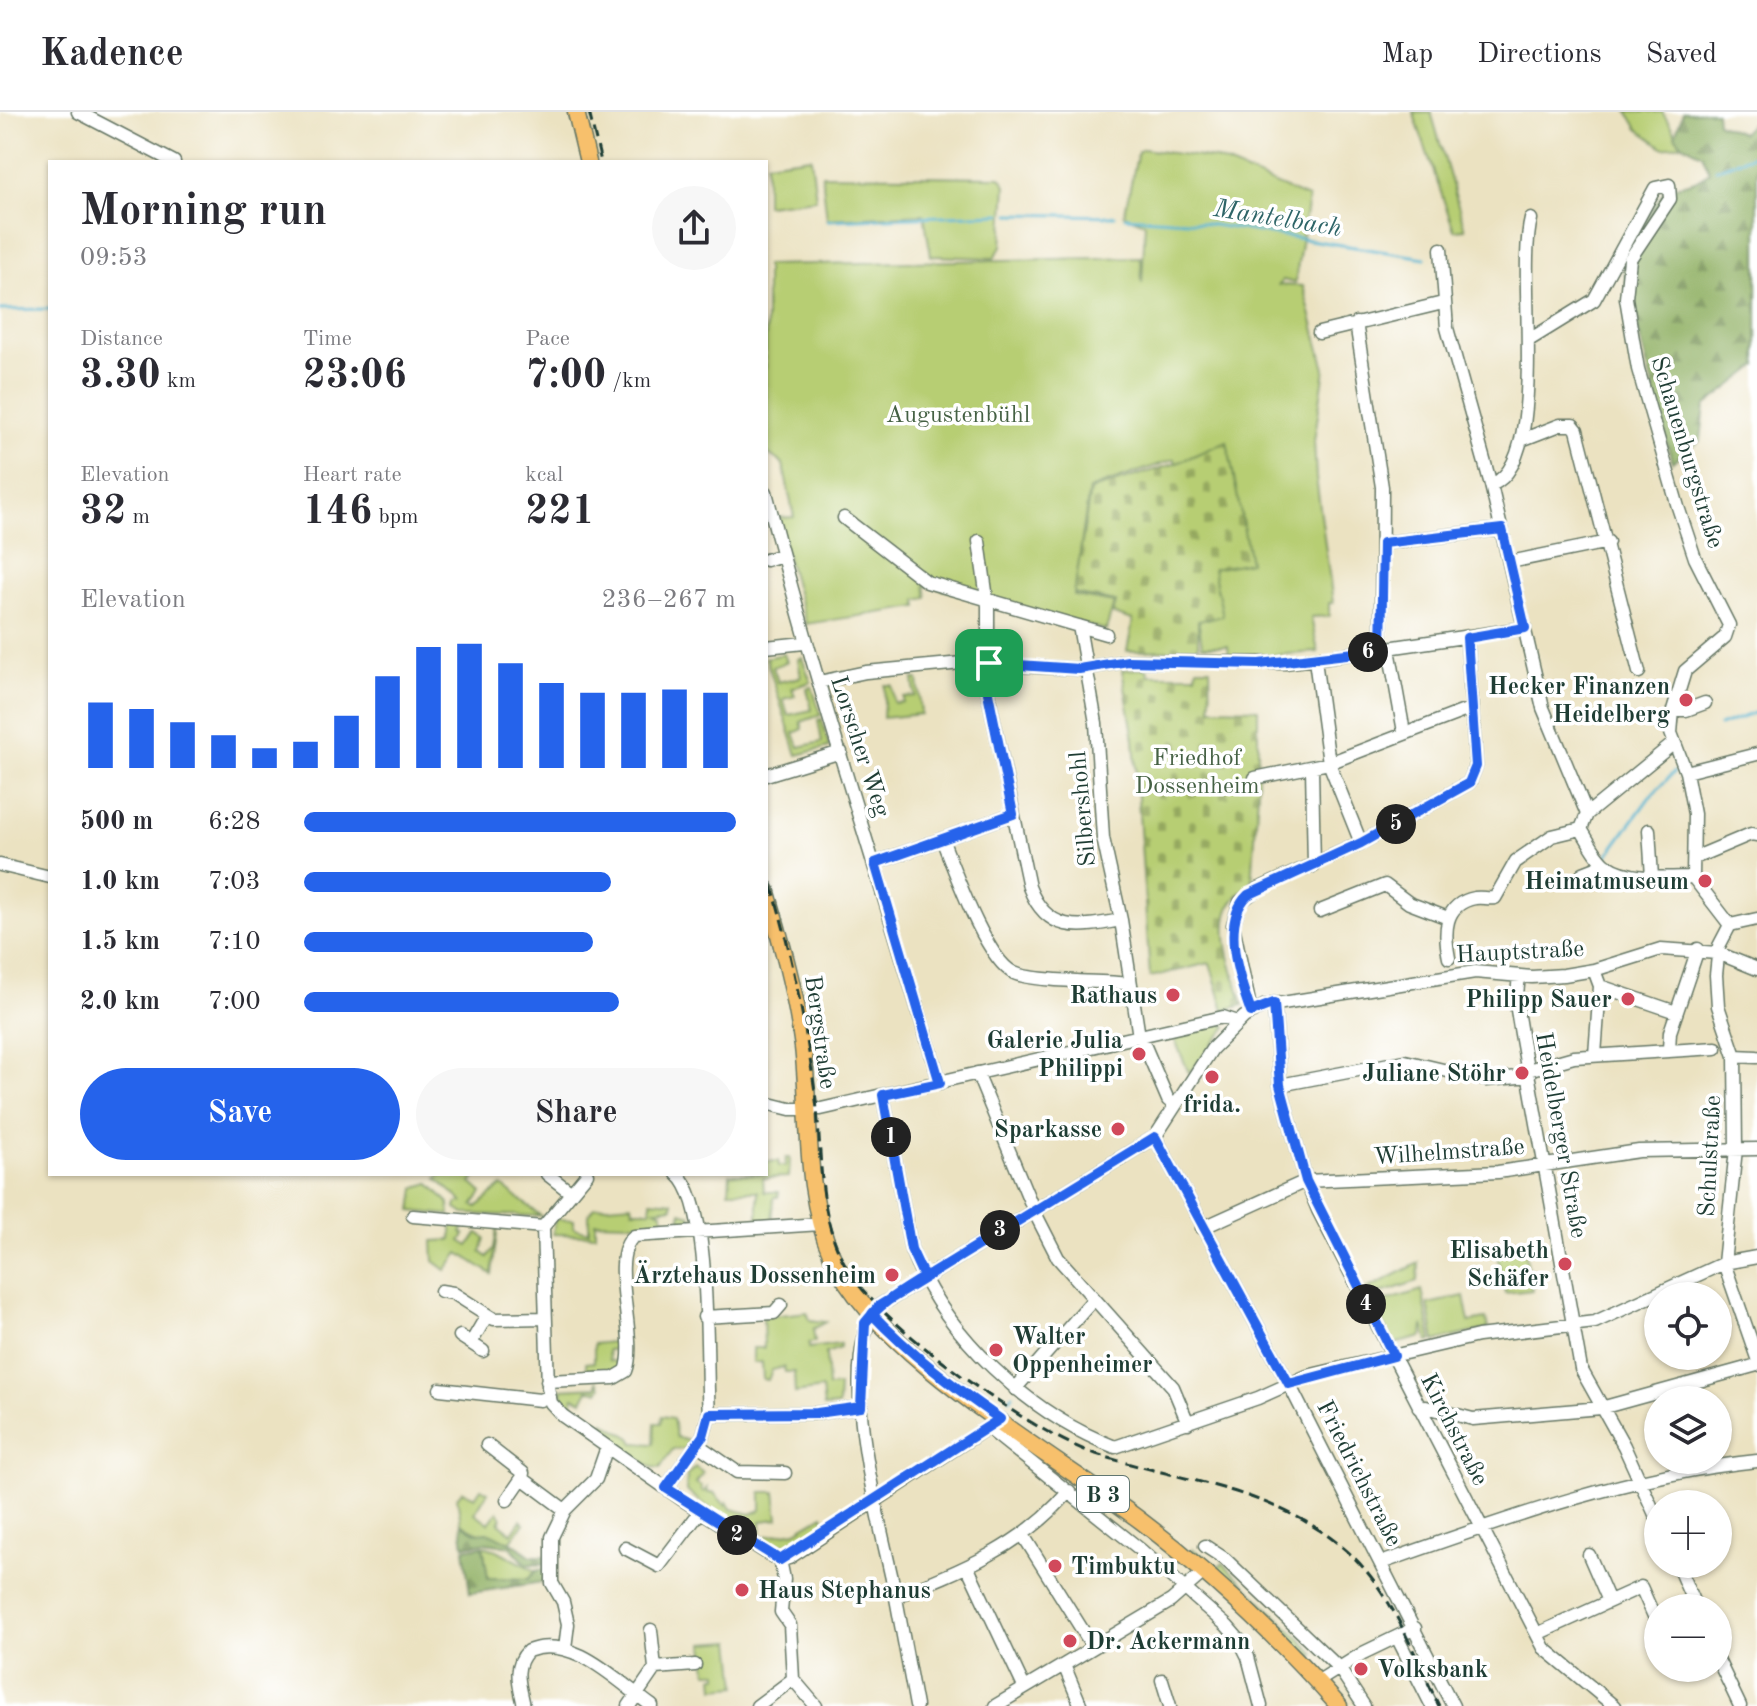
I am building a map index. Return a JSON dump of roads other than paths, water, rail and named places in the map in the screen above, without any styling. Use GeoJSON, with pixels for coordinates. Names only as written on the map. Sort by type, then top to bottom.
{"type":"FeatureCollection","features":[{"type":"Feature","properties":{"kind":"main road"},"geometry":{"type":"LineString","coordinates":[[576,112],[588,160]]}},
{"type":"Feature","properties":{"kind":"main road","name":"Bergstraße"},"geometry":{"type":"LineString","coordinates":[[768,897],[799,1024],[811,1165],[821,1224],[843,1278],[872,1314]]}},
{"type":"Feature","properties":{"kind":"main road","name":"B 3"},"geometry":{"type":"LineString","coordinates":[[872,1314],[994,1423],[1205,1571],[1331,1685]]}},
{"type":"Feature","properties":{"kind":"street"},"geometry":{"type":"LineString","coordinates":[[78,112],[170,160]]}},
{"type":"Feature","properties":{"kind":"street","name":"Schauenburgstraße"},"geometry":{"type":"LineString","coordinates":[[1529,340],[1584,309],[1594,300],[1655,188],[1666,184],[1671,190],[1670,199],[1630,259],[1626,298],[1638,369],[1678,507],[1695,558],[1729,625],[1725,637],[1685,671],[1673,710],[1671,733],[1686,772],[1694,814],[1693,877]]}},
{"type":"Feature","properties":{"kind":"street"},"geometry":{"type":"LineString","coordinates":[[1491,485],[1499,482],[1515,464],[1524,439],[1529,340],[1524,263],[1531,219]]}},
{"type":"Feature","properties":{"kind":"street"},"geometry":{"type":"LineString","coordinates":[[1441,249],[1443,303],[1452,354],[1491,485],[1543,708],[1587,814]]}},
{"type":"Feature","properties":{"kind":"street"},"geometry":{"type":"LineString","coordinates":[[1319,333],[1443,303]]}},
{"type":"Feature","properties":{"kind":"street"},"geometry":{"type":"LineString","coordinates":[[1356,323],[1382,487],[1385,649],[1404,732]]}},
{"type":"Feature","properties":{"kind":"street"},"geometry":{"type":"LineString","coordinates":[[1524,439],[1560,425],[1573,425],[1577,430],[1639,672]]}},
{"type":"Feature","properties":{"kind":"street","name":"Lorscher Weg"},"geometry":{"type":"LineString","coordinates":[[768,500],[804,643],[841,752],[940,1083]]}},
{"type":"Feature","properties":{"kind":"street"},"geometry":{"type":"LineString","coordinates":[[844,518],[917,576],[950,591],[1106,634]]}},
{"type":"Feature","properties":{"kind":"street"},"geometry":{"type":"LineString","coordinates":[[1383,543],[1502,529]]}},
{"type":"Feature","properties":{"kind":"street"},"geometry":{"type":"LineString","coordinates":[[979,541],[986,599],[988,693],[1029,887],[1046,915],[1069,925],[1121,920]]}},
{"type":"Feature","properties":{"kind":"street"},"geometry":{"type":"LineString","coordinates":[[1510,562],[1608,542]]}},
{"type":"Feature","properties":{"kind":"street"},"geometry":{"type":"LineString","coordinates":[[768,559],[782,555]]}},
{"type":"Feature","properties":{"kind":"street","name":"Silbershohl"},"geometry":{"type":"LineString","coordinates":[[1079,626],[1098,745],[1103,838],[1121,920],[1140,1036],[1168,1100],[1175,1105]]}},
{"type":"Feature","properties":{"kind":"street"},"geometry":{"type":"LineString","coordinates":[[819,682],[921,665],[989,663],[1086,674],[1128,661],[1260,664],[1315,660],[1525,628]]}},
{"type":"Feature","properties":{"kind":"street"},"geometry":{"type":"LineString","coordinates":[[1251,1012],[1234,938],[1236,910],[1248,895],[1361,843],[1469,783],[1476,766],[1467,638]]}},
{"type":"Feature","properties":{"kind":"street"},"geometry":{"type":"LineString","coordinates":[[768,647],[804,643]]}},
{"type":"Feature","properties":{"kind":"street"},"geometry":{"type":"LineString","coordinates":[[1315,660],[1329,763],[1361,843]]}},
{"type":"Feature","properties":{"kind":"street"},"geometry":{"type":"LineString","coordinates":[[1673,710],[1686,710],[1705,703]]}},
{"type":"Feature","properties":{"kind":"street"},"geometry":{"type":"LineString","coordinates":[[1255,778],[1329,763],[1472,708]]}},
{"type":"Feature","properties":{"kind":"street"},"geometry":{"type":"LineString","coordinates":[[1581,829],[1587,814],[1674,743]]}},
{"type":"Feature","properties":{"kind":"street"},"geometry":{"type":"LineString","coordinates":[[768,774],[841,752]]}},
{"type":"Feature","properties":{"kind":"street"},"geometry":{"type":"LineString","coordinates":[[1686,772],[1751,756]]}},
{"type":"Feature","properties":{"kind":"street"},"geometry":{"type":"LineString","coordinates":[[1312,768],[1314,866]]}},
{"type":"Feature","properties":{"kind":"street"},"geometry":{"type":"LineString","coordinates":[[875,863],[1013,814]]}},
{"type":"Feature","properties":{"kind":"street"},"geometry":{"type":"LineString","coordinates":[[1581,829],[1606,864],[1617,870],[1652,877],[1693,877],[1730,925]]}},
{"type":"Feature","properties":{"kind":"street"},"geometry":{"type":"LineString","coordinates":[[1451,968],[1445,931],[1453,910],[1469,900],[1493,899],[1516,861],[1552,836],[1581,829]]}},
{"type":"Feature","properties":{"kind":"street"},"geometry":{"type":"LineString","coordinates":[[1649,830],[1652,877]]}},
{"type":"Feature","properties":{"kind":"street"},"geometry":{"type":"LineString","coordinates":[[1694,858],[1751,834],[1757,835]]}},
{"type":"Feature","properties":{"kind":"street"},"geometry":{"type":"LineString","coordinates":[[942,839],[968,902],[1005,967],[1031,977],[1131,984]]}},
{"type":"Feature","properties":{"kind":"street"},"geometry":{"type":"LineString","coordinates":[[1583,873],[1606,864]]}},
{"type":"Feature","properties":{"kind":"street"},"geometry":{"type":"LineString","coordinates":[[0,865],[48,877]]}},
{"type":"Feature","properties":{"kind":"street"},"geometry":{"type":"LineString","coordinates":[[1320,911],[1385,885],[1409,903],[1448,918]]}},
{"type":"Feature","properties":{"kind":"street"},"geometry":{"type":"LineString","coordinates":[[1730,925],[1757,919]]}},
{"type":"Feature","properties":{"kind":"street"},"geometry":{"type":"LineString","coordinates":[[1718,953],[1730,925]]}},
{"type":"Feature","properties":{"kind":"street","name":"Hauptstraße"},"geometry":{"type":"LineString","coordinates":[[1155,1137],[1203,1060],[1238,1022],[1251,1012],[1274,1003],[1451,968],[1519,976],[1594,970],[1661,949],[1698,949],[1718,953],[1757,969]]}},
{"type":"Feature","properties":{"kind":"street"},"geometry":{"type":"LineString","coordinates":[[1669,1049],[1676,1012],[1698,949]]}},
{"type":"Feature","properties":{"kind":"street","name":"Schulstraße"},"geometry":{"type":"LineString","coordinates":[[1718,953],[1718,1006],[1734,1052],[1736,1149],[1724,1263],[1757,1358]]}},
{"type":"Feature","properties":{"kind":"street"},"geometry":{"type":"LineString","coordinates":[[1594,970],[1600,986],[1595,1055]]}},
{"type":"Feature","properties":{"kind":"street","name":"Heidelberger Straße"},"geometry":{"type":"LineString","coordinates":[[1519,976],[1516,1004],[1581,1369],[1645,1490]]}},
{"type":"Feature","properties":{"kind":"street"},"geometry":{"type":"LineString","coordinates":[[1600,986],[1676,1012]]}},
{"type":"Feature","properties":{"kind":"street","name":"Kirchstraße"},"geometry":{"type":"LineString","coordinates":[[1274,1003],[1280,1085],[1306,1181],[1419,1408],[1537,1634],[1550,1655],[1614,1706]]}},
{"type":"Feature","properties":{"kind":"street"},"geometry":{"type":"LineString","coordinates":[[768,1103],[808,1110],[940,1083],[1223,1017],[1238,1022]]}},
{"type":"Feature","properties":{"kind":"street"},"geometry":{"type":"LineString","coordinates":[[1280,1085],[1405,1061],[1486,1080],[1529,1073],[1568,1057],[1716,1048]]}},
{"type":"Feature","properties":{"kind":"street"},"geometry":{"type":"LineString","coordinates":[[1734,1052],[1757,1057]]}},
{"type":"Feature","properties":{"kind":"street"},"geometry":{"type":"LineString","coordinates":[[977,1073],[1034,1211],[1058,1258],[1173,1387],[1188,1423]]}},
{"type":"Feature","properties":{"kind":"street"},"geometry":{"type":"LineString","coordinates":[[883,1095],[911,1249],[924,1277],[960,1330],[1015,1389],[1044,1411],[1115,1447],[1289,1384],[1394,1356],[1494,1334],[1572,1326],[1613,1316],[1662,1288],[1724,1263],[1757,1257]]}},
{"type":"Feature","properties":{"kind":"street"},"geometry":{"type":"LineString","coordinates":[[916,1706],[896,1596],[873,1502],[861,1407],[865,1323],[872,1314],[924,1277],[1155,1137]]}},
{"type":"Feature","properties":{"kind":"street","name":"Friedrichstraße"},"geometry":{"type":"LineString","coordinates":[[1155,1137],[1289,1384],[1453,1706]]}},
{"type":"Feature","properties":{"kind":"street","name":"Wilhelmstraße"},"geometry":{"type":"LineString","coordinates":[[1202,1228],[1306,1181],[1498,1172],[1634,1151],[1757,1149]]}},
{"type":"Feature","properties":{"kind":"street"},"geometry":{"type":"LineString","coordinates":[[550,1176],[570,1192]]}},
{"type":"Feature","properties":{"kind":"street"},"geometry":{"type":"LineString","coordinates":[[585,1176],[543,1227],[549,1396],[563,1416],[700,1512],[780,1560],[784,1579],[781,1612],[790,1625],[793,1679],[816,1706]]}},
{"type":"Feature","properties":{"kind":"street"},"geometry":{"type":"LineString","coordinates":[[666,1488],[698,1445],[709,1414],[701,1232],[689,1191],[678,1176]]}},
{"type":"Feature","properties":{"kind":"street"},"geometry":{"type":"LineString","coordinates":[[413,1216],[543,1227]]}},
{"type":"Feature","properties":{"kind":"street"},"geometry":{"type":"LineString","coordinates":[[547,1381],[614,1378],[626,1371],[629,1352],[623,1257],[627,1243],[638,1234],[821,1224]]}},
{"type":"Feature","properties":{"kind":"street"},"geometry":{"type":"LineString","coordinates":[[441,1291],[453,1293],[486,1317],[510,1321],[544,1318]]}},
{"type":"Feature","properties":{"kind":"street"},"geometry":{"type":"LineString","coordinates":[[1015,1389],[1093,1300]]}},
{"type":"Feature","properties":{"kind":"street"},"geometry":{"type":"LineString","coordinates":[[704,1317],[770,1314],[778,1312],[781,1305]]}},
{"type":"Feature","properties":{"kind":"street"},"geometry":{"type":"LineString","coordinates":[[483,1351],[466,1339],[486,1317]]}},
{"type":"Feature","properties":{"kind":"street"},"geometry":{"type":"LineString","coordinates":[[1419,1408],[1473,1419],[1601,1408],[1757,1365]]}},
{"type":"Feature","properties":{"kind":"street"},"geometry":{"type":"LineString","coordinates":[[440,1389],[540,1400],[549,1396]]}},
{"type":"Feature","properties":{"kind":"street"},"geometry":{"type":"LineString","coordinates":[[709,1414],[817,1413],[861,1407]]}},
{"type":"Feature","properties":{"kind":"street"},"geometry":{"type":"LineString","coordinates":[[780,1560],[994,1423],[1069,1491],[1187,1589],[1240,1641],[1261,1706]]}},
{"type":"Feature","properties":{"kind":"street"},"geometry":{"type":"LineString","coordinates":[[487,1445],[523,1473],[507,1500]]}},
{"type":"Feature","properties":{"kind":"street"},"geometry":{"type":"LineString","coordinates":[[698,1445],[737,1472],[785,1473]]}},
{"type":"Feature","properties":{"kind":"street"},"geometry":{"type":"LineString","coordinates":[[565,1648],[566,1613],[554,1590],[554,1565],[550,1560],[552,1537],[565,1510],[596,1479],[607,1447]]}},
{"type":"Feature","properties":{"kind":"street"},"geometry":{"type":"LineString","coordinates":[[1381,1563],[1481,1528],[1642,1483],[1710,1466],[1757,1461]]}},
{"type":"Feature","properties":{"kind":"street"},"geometry":{"type":"LineString","coordinates":[[522,1478],[565,1510]]}},
{"type":"Feature","properties":{"kind":"street"},"geometry":{"type":"LineString","coordinates":[[896,1596],[968,1568],[1023,1535],[1054,1509],[1069,1491]]}},
{"type":"Feature","properties":{"kind":"street"},"geometry":{"type":"LineString","coordinates":[[625,1548],[659,1566],[700,1512]]}},
{"type":"Feature","properties":{"kind":"street"},"geometry":{"type":"LineString","coordinates":[[1023,1535],[1093,1647]]}},
{"type":"Feature","properties":{"kind":"street"},"geometry":{"type":"LineString","coordinates":[[1205,1546],[1225,1559],[1331,1685],[1364,1706]]}},
{"type":"Feature","properties":{"kind":"street"},"geometry":{"type":"LineString","coordinates":[[1589,1555],[1609,1601]]}},
{"type":"Feature","properties":{"kind":"street"},"geometry":{"type":"LineString","coordinates":[[968,1568],[1024,1687]]}},
{"type":"Feature","properties":{"kind":"street"},"geometry":{"type":"LineString","coordinates":[[995,1706],[1187,1589],[1205,1571]]}},
{"type":"Feature","properties":{"kind":"street"},"geometry":{"type":"LineString","coordinates":[[1537,1634],[1641,1587],[1644,1594]]}},
{"type":"Feature","properties":{"kind":"street"},"geometry":{"type":"LineString","coordinates":[[1331,1685],[1397,1637],[1415,1628]]}},
{"type":"Feature","properties":{"kind":"street"},"geometry":{"type":"LineString","coordinates":[[633,1701],[655,1668],[651,1630]]}},
{"type":"Feature","properties":{"kind":"street"},"geometry":{"type":"LineString","coordinates":[[1397,1637],[1432,1706]]}},
{"type":"Feature","properties":{"kind":"street"},"geometry":{"type":"LineString","coordinates":[[524,1706],[517,1674],[524,1655],[545,1646],[565,1648],[633,1701],[652,1706]]}},
{"type":"Feature","properties":{"kind":"street"},"geometry":{"type":"LineString","coordinates":[[655,1668],[695,1665]]}},
{"type":"Feature","properties":{"kind":"street"},"geometry":{"type":"LineString","coordinates":[[1064,1665],[1081,1706]]}},
{"type":"Feature","properties":{"kind":"street"},"geometry":{"type":"LineString","coordinates":[[757,1706],[793,1679]]}},
{"type":"Feature","properties":{"kind":"street"},"geometry":{"type":"LineString","coordinates":[[1162,1680],[1170,1706]]}},
{"type":"Feature","properties":{"kind":"street"},"geometry":{"type":"LineString","coordinates":[[1729,1682],[1740,1706]]}},
{"type":"Feature","properties":{"kind":"waterway","name":"Mantelbach"},"geometry":{"type":"LineString","coordinates":[[1716,169],[1757,154]]}},
{"type":"Feature","properties":{"kind":"waterway","name":"Mantelbach"},"geometry":{"type":"LineString","coordinates":[[828,220],[1001,214]]}},
{"type":"Feature","properties":{"kind":"waterway","name":"Mantelbach"},"geometry":{"type":"LineString","coordinates":[[1010,214],[1115,216]]}},
{"type":"Feature","properties":{"kind":"waterway","name":"Mantelbach"},"geometry":{"type":"LineString","coordinates":[[1125,217],[1188,221],[1425,258]]}},
{"type":"Feature","properties":{"kind":"waterway","name":"Mantelbach"},"geometry":{"type":"LineString","coordinates":[[0,310],[48,309]]}},
{"type":"Feature","properties":{"kind":"waterway"},"geometry":{"type":"LineString","coordinates":[[1719,726],[1757,712]]}},
{"type":"Feature","properties":{"kind":"waterway"},"geometry":{"type":"LineString","coordinates":[[1605,859],[1649,798],[1674,772]]}},
{"type":"Feature","properties":{"kind":"waterway"},"geometry":{"type":"LineString","coordinates":[[1010,1399],[1013,1395]]}},
{"type":"Feature","properties":{"kind":"railway"},"geometry":{"type":"LineString","coordinates":[[589,112],[601,160]]}},
{"type":"Feature","properties":{"kind":"railway"},"geometry":{"type":"LineString","coordinates":[[768,874],[805,1030],[817,1109],[825,1206],[839,1251],[850,1273],[868,1296],[962,1377],[1069,1443],[1129,1464],[1259,1500],[1319,1530],[1347,1551],[1377,1585],[1400,1624],[1439,1706]]}},
{"type":"Feature","properties":{"kind":"place","name":"Hecker Finanzen Heidelberg"},"geometry":{"type":"Point","coordinates":[1686,700]}},
{"type":"Feature","properties":{"kind":"place","name":"Heimatmuseum"},"geometry":{"type":"Point","coordinates":[1705,881]}},
{"type":"Feature","properties":{"kind":"place","name":"Rathaus"},"geometry":{"type":"Point","coordinates":[1173,995]}},
{"type":"Feature","properties":{"kind":"place","name":"Philipp Sauer"},"geometry":{"type":"Point","coordinates":[1628,999]}},
{"type":"Feature","properties":{"kind":"place","name":"Galerie Julia Philippi"},"geometry":{"type":"Point","coordinates":[1139,1054]}},
{"type":"Feature","properties":{"kind":"place","name":"Juliane Stöhr"},"geometry":{"type":"Point","coordinates":[1522,1073]}},
{"type":"Feature","properties":{"kind":"place","name":"frida."},"geometry":{"type":"Point","coordinates":[1212,1077]}},
{"type":"Feature","properties":{"kind":"place","name":"Sparkasse"},"geometry":{"type":"Point","coordinates":[1118,1129]}},
{"type":"Feature","properties":{"kind":"place","name":"Elisabeth Schäfer"},"geometry":{"type":"Point","coordinates":[1565,1264]}},
{"type":"Feature","properties":{"kind":"place","name":"Ärztehaus Dossenheim"},"geometry":{"type":"Point","coordinates":[892,1275]}},
{"type":"Feature","properties":{"kind":"place","name":"Walter Oppenheimer"},"geometry":{"type":"Point","coordinates":[996,1350]}},
{"type":"Feature","properties":{"kind":"place","name":"Timbuktu"},"geometry":{"type":"Point","coordinates":[1055,1566]}},
{"type":"Feature","properties":{"kind":"place","name":"Haus Stephanus"},"geometry":{"type":"Point","coordinates":[742,1590]}},
{"type":"Feature","properties":{"kind":"place","name":"Dr. Ackermann"},"geometry":{"type":"Point","coordinates":[1070,1641]}},
{"type":"Feature","properties":{"kind":"place","name":"Volksbank"},"geometry":{"type":"Point","coordinates":[1361,1669]}},
{"type":"Feature","properties":{"kind":"park label","name":"Augustenbühl"},"geometry":{"type":"Point","coordinates":[958,414]}},
{"type":"Feature","properties":{"kind":"park label","name":"Friedhof Dossenheim"},"geometry":{"type":"Point","coordinates":[1197,771]}}]}
